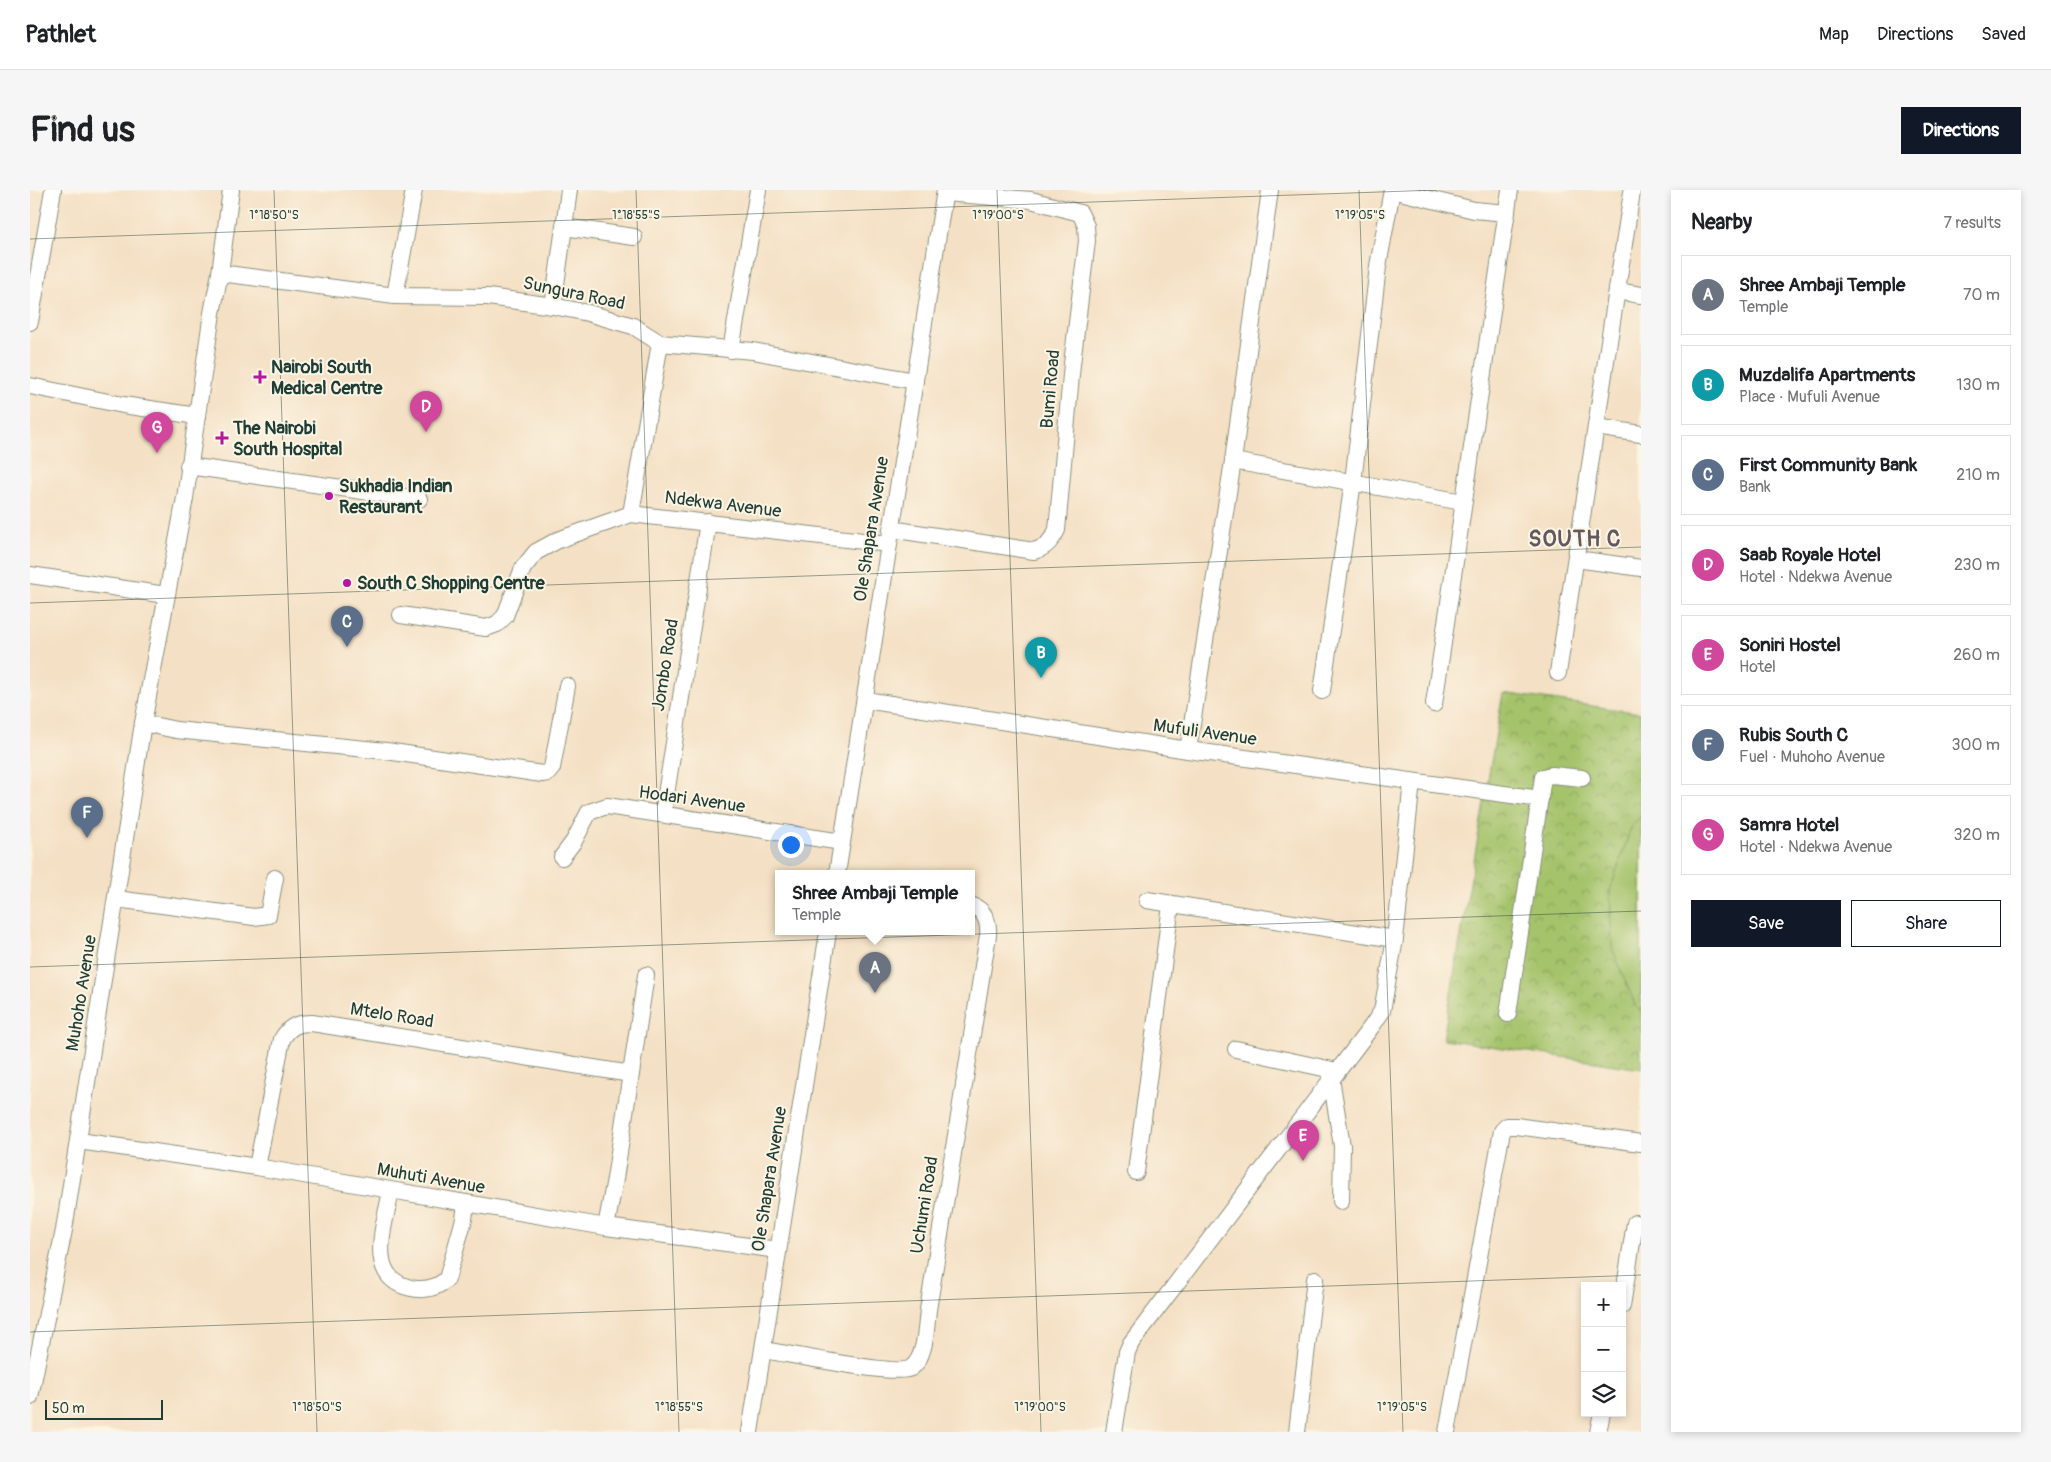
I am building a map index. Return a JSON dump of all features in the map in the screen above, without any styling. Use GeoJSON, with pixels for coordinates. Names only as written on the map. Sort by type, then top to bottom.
{"type":"FeatureCollection","features":[{"type":"Feature","properties":{"kind":"street"},"geometry":{"type":"LineString","coordinates":[[30,322],[53,190]]}},
{"type":"Feature","properties":{"kind":"street","name":"Muhoho Avenue"},"geometry":{"type":"LineString","coordinates":[[30,1397],[64,1230],[79,1141],[143,722],[185,498],[188,466],[220,273],[231,190]]}},
{"type":"Feature","properties":{"kind":"street"},"geometry":{"type":"LineString","coordinates":[[395,296],[414,190]]}},
{"type":"Feature","properties":{"kind":"street"},"geometry":{"type":"LineString","coordinates":[[553,306],[569,190]]}},
{"type":"Feature","properties":{"kind":"street"},"geometry":{"type":"LineString","coordinates":[[731,350],[758,190]]}},
{"type":"Feature","properties":{"kind":"street"},"geometry":{"type":"LineString","coordinates":[[1188,750],[1233,461],[1270,190]]}},
{"type":"Feature","properties":{"kind":"street"},"geometry":{"type":"LineString","coordinates":[[1322,691],[1353,482],[1378,266],[1392,190],[1474,210],[1507,213]]}},
{"type":"Feature","properties":{"kind":"street"},"geometry":{"type":"LineString","coordinates":[[1434,704],[1510,190]]}},
{"type":"Feature","properties":{"kind":"street","name":"Ole Shapara Avenue"},"geometry":{"type":"LineString","coordinates":[[838,870],[945,192]]}},
{"type":"Feature","properties":{"kind":"street","name":"Bumi Road"},"geometry":{"type":"LineString","coordinates":[[890,536],[1034,551],[1041,550],[1051,541],[1057,530],[1072,364],[1087,241],[1086,226],[1080,213],[1032,200],[945,192]]}},
{"type":"Feature","properties":{"kind":"street"},"geometry":{"type":"LineString","coordinates":[[1558,673],[1632,192]]}},
{"type":"Feature","properties":{"kind":"street"},"geometry":{"type":"LineString","coordinates":[[564,228],[634,237]]}},
{"type":"Feature","properties":{"kind":"street","name":"Sungura Road"},"geometry":{"type":"LineString","coordinates":[[220,273],[395,296],[488,297],[553,306],[588,313],[633,326],[660,343],[753,351],[915,381]]}},
{"type":"Feature","properties":{"kind":"street"},"geometry":{"type":"LineString","coordinates":[[1617,291],[1641,295]]}},
{"type":"Feature","properties":{"kind":"street"},"geometry":{"type":"LineString","coordinates":[[631,514],[660,343]]}},
{"type":"Feature","properties":{"kind":"street"},"geometry":{"type":"LineString","coordinates":[[30,386],[123,405],[196,416]]}},
{"type":"Feature","properties":{"kind":"street"},"geometry":{"type":"LineString","coordinates":[[1596,427],[1641,434]]}},
{"type":"Feature","properties":{"kind":"street"},"geometry":{"type":"LineString","coordinates":[[1233,461],[1463,502]]}},
{"type":"Feature","properties":{"kind":"street"},"geometry":{"type":"LineString","coordinates":[[188,466],[418,499]]}},
{"type":"Feature","properties":{"kind":"street","name":"Ndekwa Avenue"},"geometry":{"type":"LineString","coordinates":[[401,616],[486,628],[497,624],[505,616],[523,568],[536,552],[558,540],[631,514],[890,536]]}},
{"type":"Feature","properties":{"kind":"street","name":"Jombo Road"},"geometry":{"type":"LineString","coordinates":[[663,814],[708,522]]}},
{"type":"Feature","properties":{"kind":"street"},"geometry":{"type":"LineString","coordinates":[[1576,559],[1641,568]]}},
{"type":"Feature","properties":{"kind":"street"},"geometry":{"type":"LineString","coordinates":[[30,575],[166,594]]}},
{"type":"Feature","properties":{"kind":"street"},"geometry":{"type":"LineString","coordinates":[[143,722],[176,730],[393,752],[542,774],[548,773],[552,768],[567,686]]}},
{"type":"Feature","properties":{"kind":"street","name":"Mufuli Avenue"},"geometry":{"type":"LineString","coordinates":[[865,700],[1188,750],[1540,799]]}},
{"type":"Feature","properties":{"kind":"street"},"geometry":{"type":"LineString","coordinates":[[1508,1014],[1543,777],[1547,775],[1582,778]]}},
{"type":"Feature","properties":{"kind":"street"},"geometry":{"type":"LineString","coordinates":[[1114,1432],[1131,1343],[1382,1011],[1396,939],[1412,782]]}},
{"type":"Feature","properties":{"kind":"street","name":"Hodari Avenue"},"geometry":{"type":"LineString","coordinates":[[562,857],[574,841],[589,812],[607,806],[842,842]]}},
{"type":"Feature","properties":{"kind":"street"},"geometry":{"type":"LineString","coordinates":[[116,899],[254,917],[268,915],[275,878]]}},
{"type":"Feature","properties":{"kind":"street"},"geometry":{"type":"LineString","coordinates":[[1147,900],[1396,939]]}},
{"type":"Feature","properties":{"kind":"street"},"geometry":{"type":"LineString","coordinates":[[1136,1172],[1171,905]]}},
{"type":"Feature","properties":{"kind":"street","name":"Uchumi Road"},"geometry":{"type":"LineString","coordinates":[[763,1350],[880,1369],[899,1370],[911,1368],[916,1364],[921,1353],[988,935],[989,924],[984,914],[975,906]]}},
{"type":"Feature","properties":{"kind":"street","name":"Ole Shapara Avenue"},"geometry":{"type":"LineString","coordinates":[[750,1432],[828,935]]}},
{"type":"Feature","properties":{"kind":"street"},"geometry":{"type":"LineString","coordinates":[[606,1227],[646,975]]}},
{"type":"Feature","properties":{"kind":"street","name":"Mtelo Road"},"geometry":{"type":"LineString","coordinates":[[257,1167],[282,1039],[289,1029],[300,1023],[312,1023],[631,1074]]}},
{"type":"Feature","properties":{"kind":"street"},"geometry":{"type":"LineString","coordinates":[[1236,1049],[1334,1074]]}},
{"type":"Feature","properties":{"kind":"street"},"geometry":{"type":"LineString","coordinates":[[1334,1074],[1342,1146],[1340,1201]]}},
{"type":"Feature","properties":{"kind":"street"},"geometry":{"type":"LineString","coordinates":[[1448,1432],[1502,1131],[1507,1126],[1516,1126],[1641,1143]]}},
{"type":"Feature","properties":{"kind":"street","name":"Muhuti Avenue"},"geometry":{"type":"LineString","coordinates":[[79,1141],[257,1167],[606,1227],[778,1250]]}},
{"type":"Feature","properties":{"kind":"street"},"geometry":{"type":"LineString","coordinates":[[391,1191],[380,1253],[388,1275],[396,1284],[411,1288],[440,1286],[447,1279],[464,1219],[466,1204]]}},
{"type":"Feature","properties":{"kind":"street"},"geometry":{"type":"LineString","coordinates":[[1633,1291],[1635,1223]]}},
{"type":"Feature","properties":{"kind":"street"},"geometry":{"type":"LineString","coordinates":[[1297,1432],[1315,1279]]}},
{"type":"Feature","properties":{"kind":"street"},"geometry":{"type":"LineString","coordinates":[[1598,1432],[1601,1417]]}},
{"type":"Feature","properties":{"kind":"green space"},"geometry":{"type":"Polygon","coordinates":[[[1503,693],[1641,713],[1641,1069],[1443,1039],[1503,693]]]}},
{"type":"Feature","properties":{"kind":"green space"},"geometry":{"type":"Polygon","coordinates":[[[1641,816],[1641,1012],[1636,1007],[1612,948],[1610,891],[1632,825],[1641,816]]]}},
{"type":"Feature","properties":{"kind":"place","name":"Nairobi South Medical Centre"},"geometry":{"type":"Point","coordinates":[260,377]}},
{"type":"Feature","properties":{"kind":"place","name":"Saab Royale Hotel"},"geometry":{"type":"Point","coordinates":[426,432]}},
{"type":"Feature","properties":{"kind":"place","name":"The Nairobi South Hospital"},"geometry":{"type":"Point","coordinates":[222,438]}},
{"type":"Feature","properties":{"kind":"place","name":"Samra Hotel"},"geometry":{"type":"Point","coordinates":[157,453]}},
{"type":"Feature","properties":{"kind":"place","name":"Sukhadia Indian Restaurant"},"geometry":{"type":"Point","coordinates":[329,496]}},
{"type":"Feature","properties":{"kind":"place","name":"South C Shopping Centre"},"geometry":{"type":"Point","coordinates":[347,583]}},
{"type":"Feature","properties":{"kind":"place","name":"First Community Bank"},"geometry":{"type":"Point","coordinates":[347,647]}},
{"type":"Feature","properties":{"kind":"place","name":"Muzdalifa Apartments"},"geometry":{"type":"Point","coordinates":[1041,678]}},
{"type":"Feature","properties":{"kind":"place","name":"Rubis South C"},"geometry":{"type":"Point","coordinates":[87,838]}},
{"type":"Feature","properties":{"kind":"place","name":"Shree Ambaji Temple"},"geometry":{"type":"Point","coordinates":[875,993]}},
{"type":"Feature","properties":{"kind":"place","name":"Soniri Hostel"},"geometry":{"type":"Point","coordinates":[1303,1161]}},
{"type":"Feature","properties":{"kind":"district","name":"SOUTH C"},"geometry":{"type":"Point","coordinates":[1575,538]}}]}
